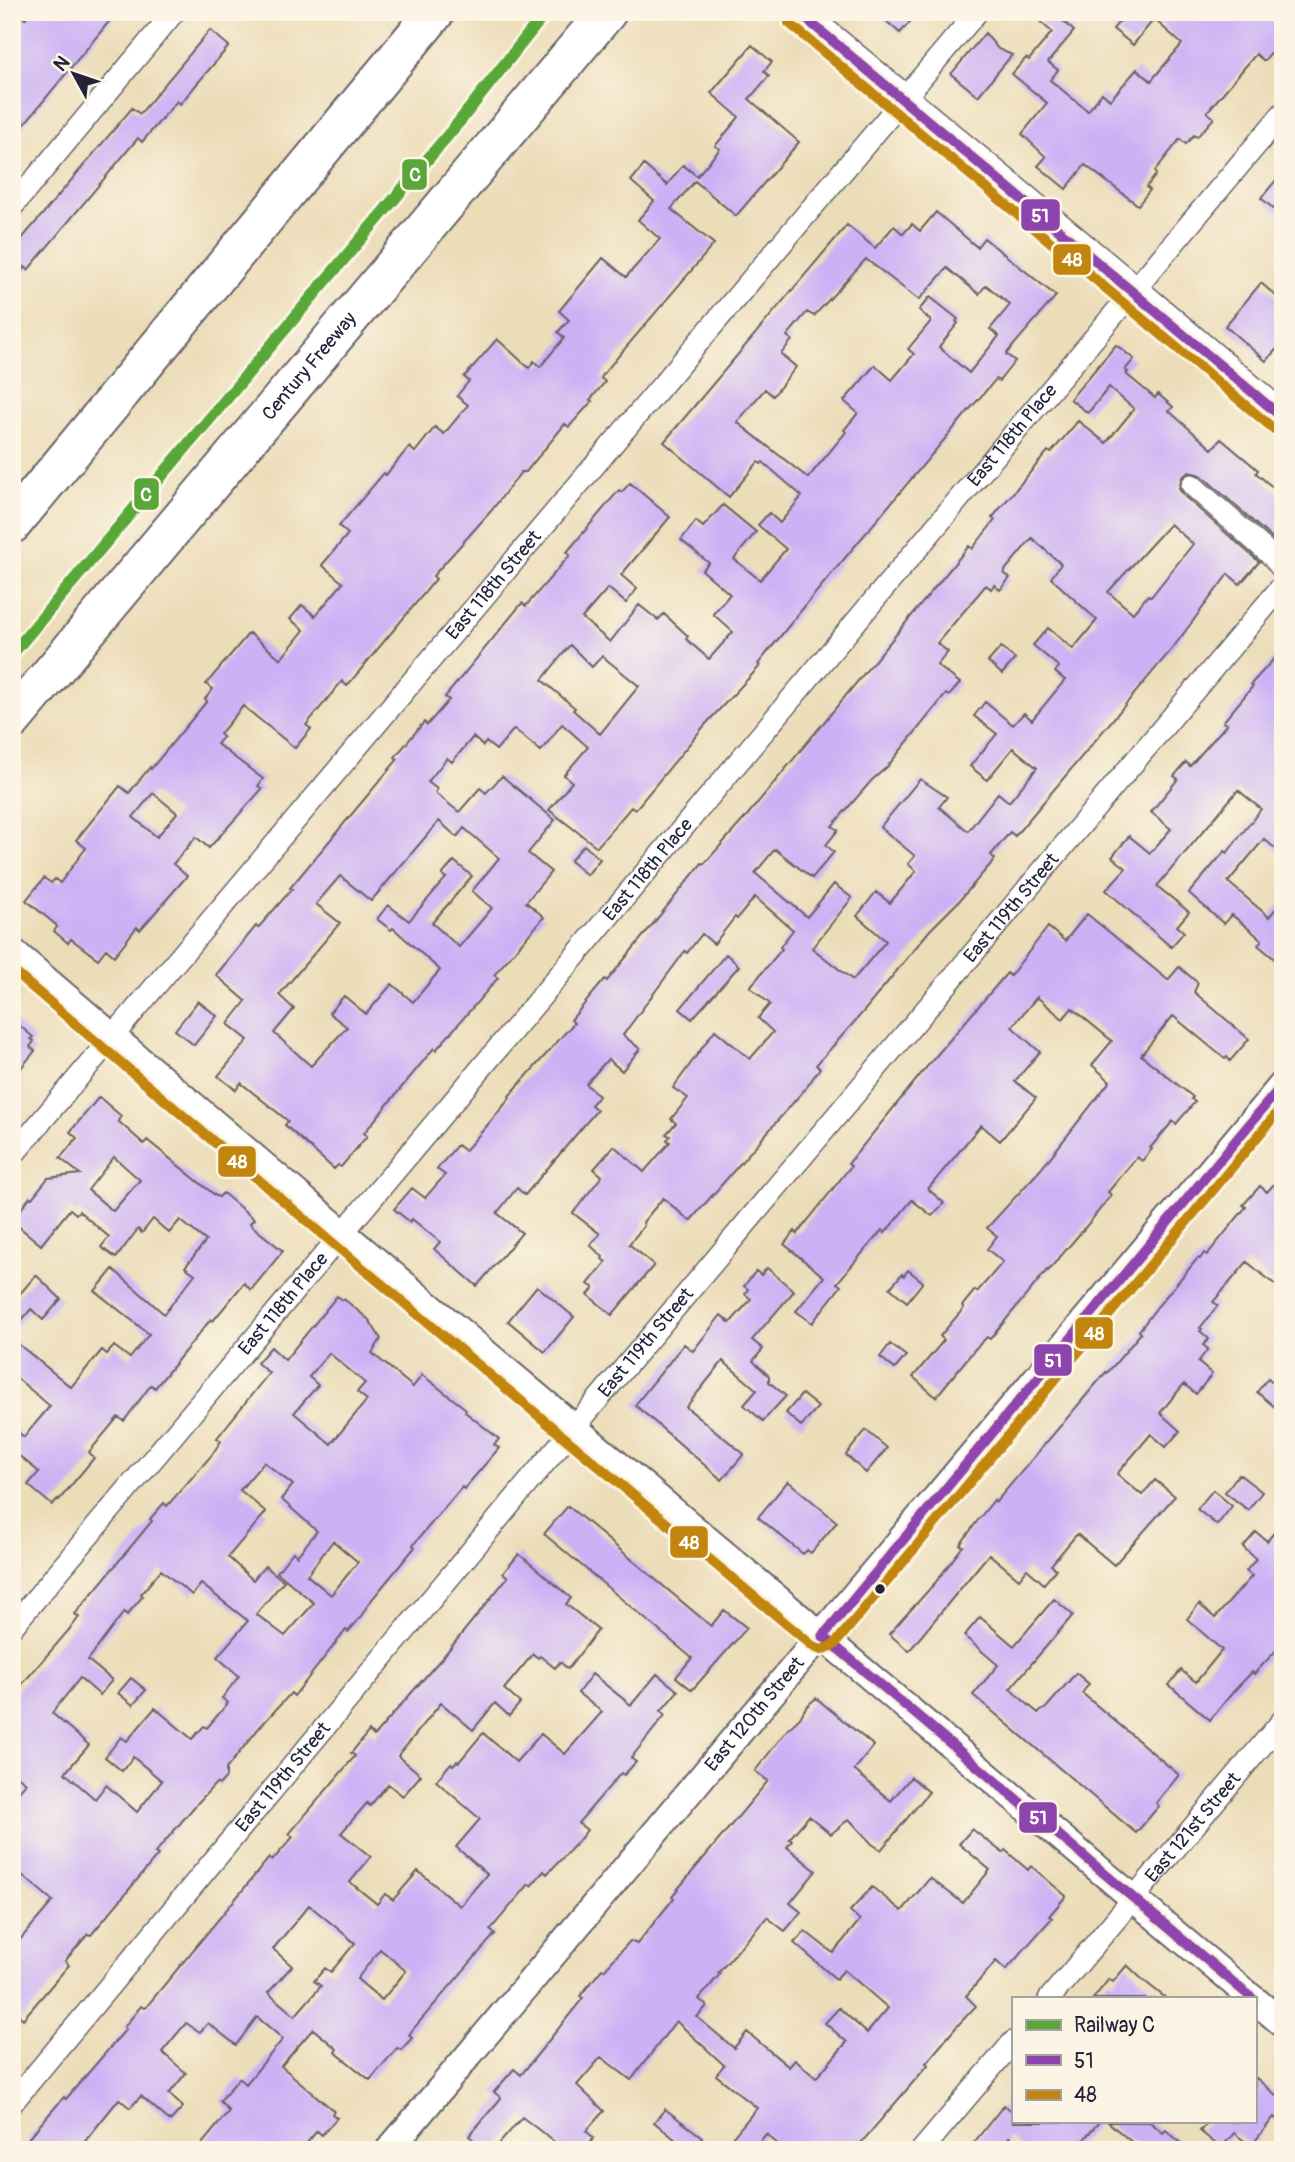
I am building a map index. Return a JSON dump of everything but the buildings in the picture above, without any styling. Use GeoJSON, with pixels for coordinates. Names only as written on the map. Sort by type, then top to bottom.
{"type":"FeatureCollection","features":[{"type":"Feature","properties":{"kind":"highway"},"geometry":{"type":"LineString","coordinates":[[12,524],[435,12]]}},
{"type":"Feature","properties":{"kind":"highway","name":"Century Freeway"},"geometry":{"type":"LineString","coordinates":[[12,720],[607,12]]}},
{"type":"Feature","properties":{"kind":"main road"},"geometry":{"type":"LineString","coordinates":[[798,12],[1283,418]]}},
{"type":"Feature","properties":{"kind":"street"},"geometry":{"type":"LineString","coordinates":[[12,207],[174,12]]}},
{"type":"Feature","properties":{"kind":"street","name":"East 118th Street"},"geometry":{"type":"LineString","coordinates":[[12,1156],[976,12]]}},
{"type":"Feature","properties":{"kind":"street","name":"East 118th Place"},"geometry":{"type":"LineString","coordinates":[[12,1627],[1283,113]]}},
{"type":"Feature","properties":{"kind":"street"},"geometry":{"type":"LineString","coordinates":[[1192,485],[1283,570]]}},
{"type":"Feature","properties":{"kind":"street","name":"East 119th Street"},"geometry":{"type":"LineString","coordinates":[[12,2103],[575,1427],[1283,585]]}},
{"type":"Feature","properties":{"kind":"street"},"geometry":{"type":"LineString","coordinates":[[12,951],[1250,1997]]}},
{"type":"Feature","properties":{"kind":"street","name":"East 120th Street"},"geometry":{"type":"LineString","coordinates":[[389,2150],[823,1636],[1283,1084]]}},
{"type":"Feature","properties":{"kind":"street","name":"East 121st Street"},"geometry":{"type":"LineString","coordinates":[[1051,1997],[1283,1720]]}},
{"type":"Feature","properties":{"kind":"street"},"geometry":{"type":"LineString","coordinates":[[1256,2002],[1283,2024]]}},
{"type":"Feature","properties":{"kind":"street"},"geometry":{"type":"LineString","coordinates":[[922,2150],[1012,2043]]}},
{"type":"Feature","properties":{"kind":"rail line","name":"C"},"geometry":{"type":"LineString","coordinates":[[12,654],[459,122],[546,12]]}},
{"type":"Feature","properties":{"kind":"transit line","name":"51"},"geometry":{"type":"LineString","coordinates":[[798,12],[1283,418]]}},
{"type":"Feature","properties":{"kind":"transit line","name":"48"},"geometry":{"type":"LineString","coordinates":[[789,23],[1274,429]]}},
{"type":"Feature","properties":{"kind":"transit line","name":"48"},"geometry":{"type":"LineString","coordinates":[[12,970],[334,1244],[814,1647],[821,1650],[834,1645],[1283,1106]]}},
{"type":"Feature","properties":{"kind":"transit line","name":"51"},"geometry":{"type":"LineString","coordinates":[[823,1636],[1283,1084]]}},
{"type":"Feature","properties":{"kind":"transit line","name":"51"},"geometry":{"type":"LineString","coordinates":[[823,1636],[1251,1997]]}}]}
